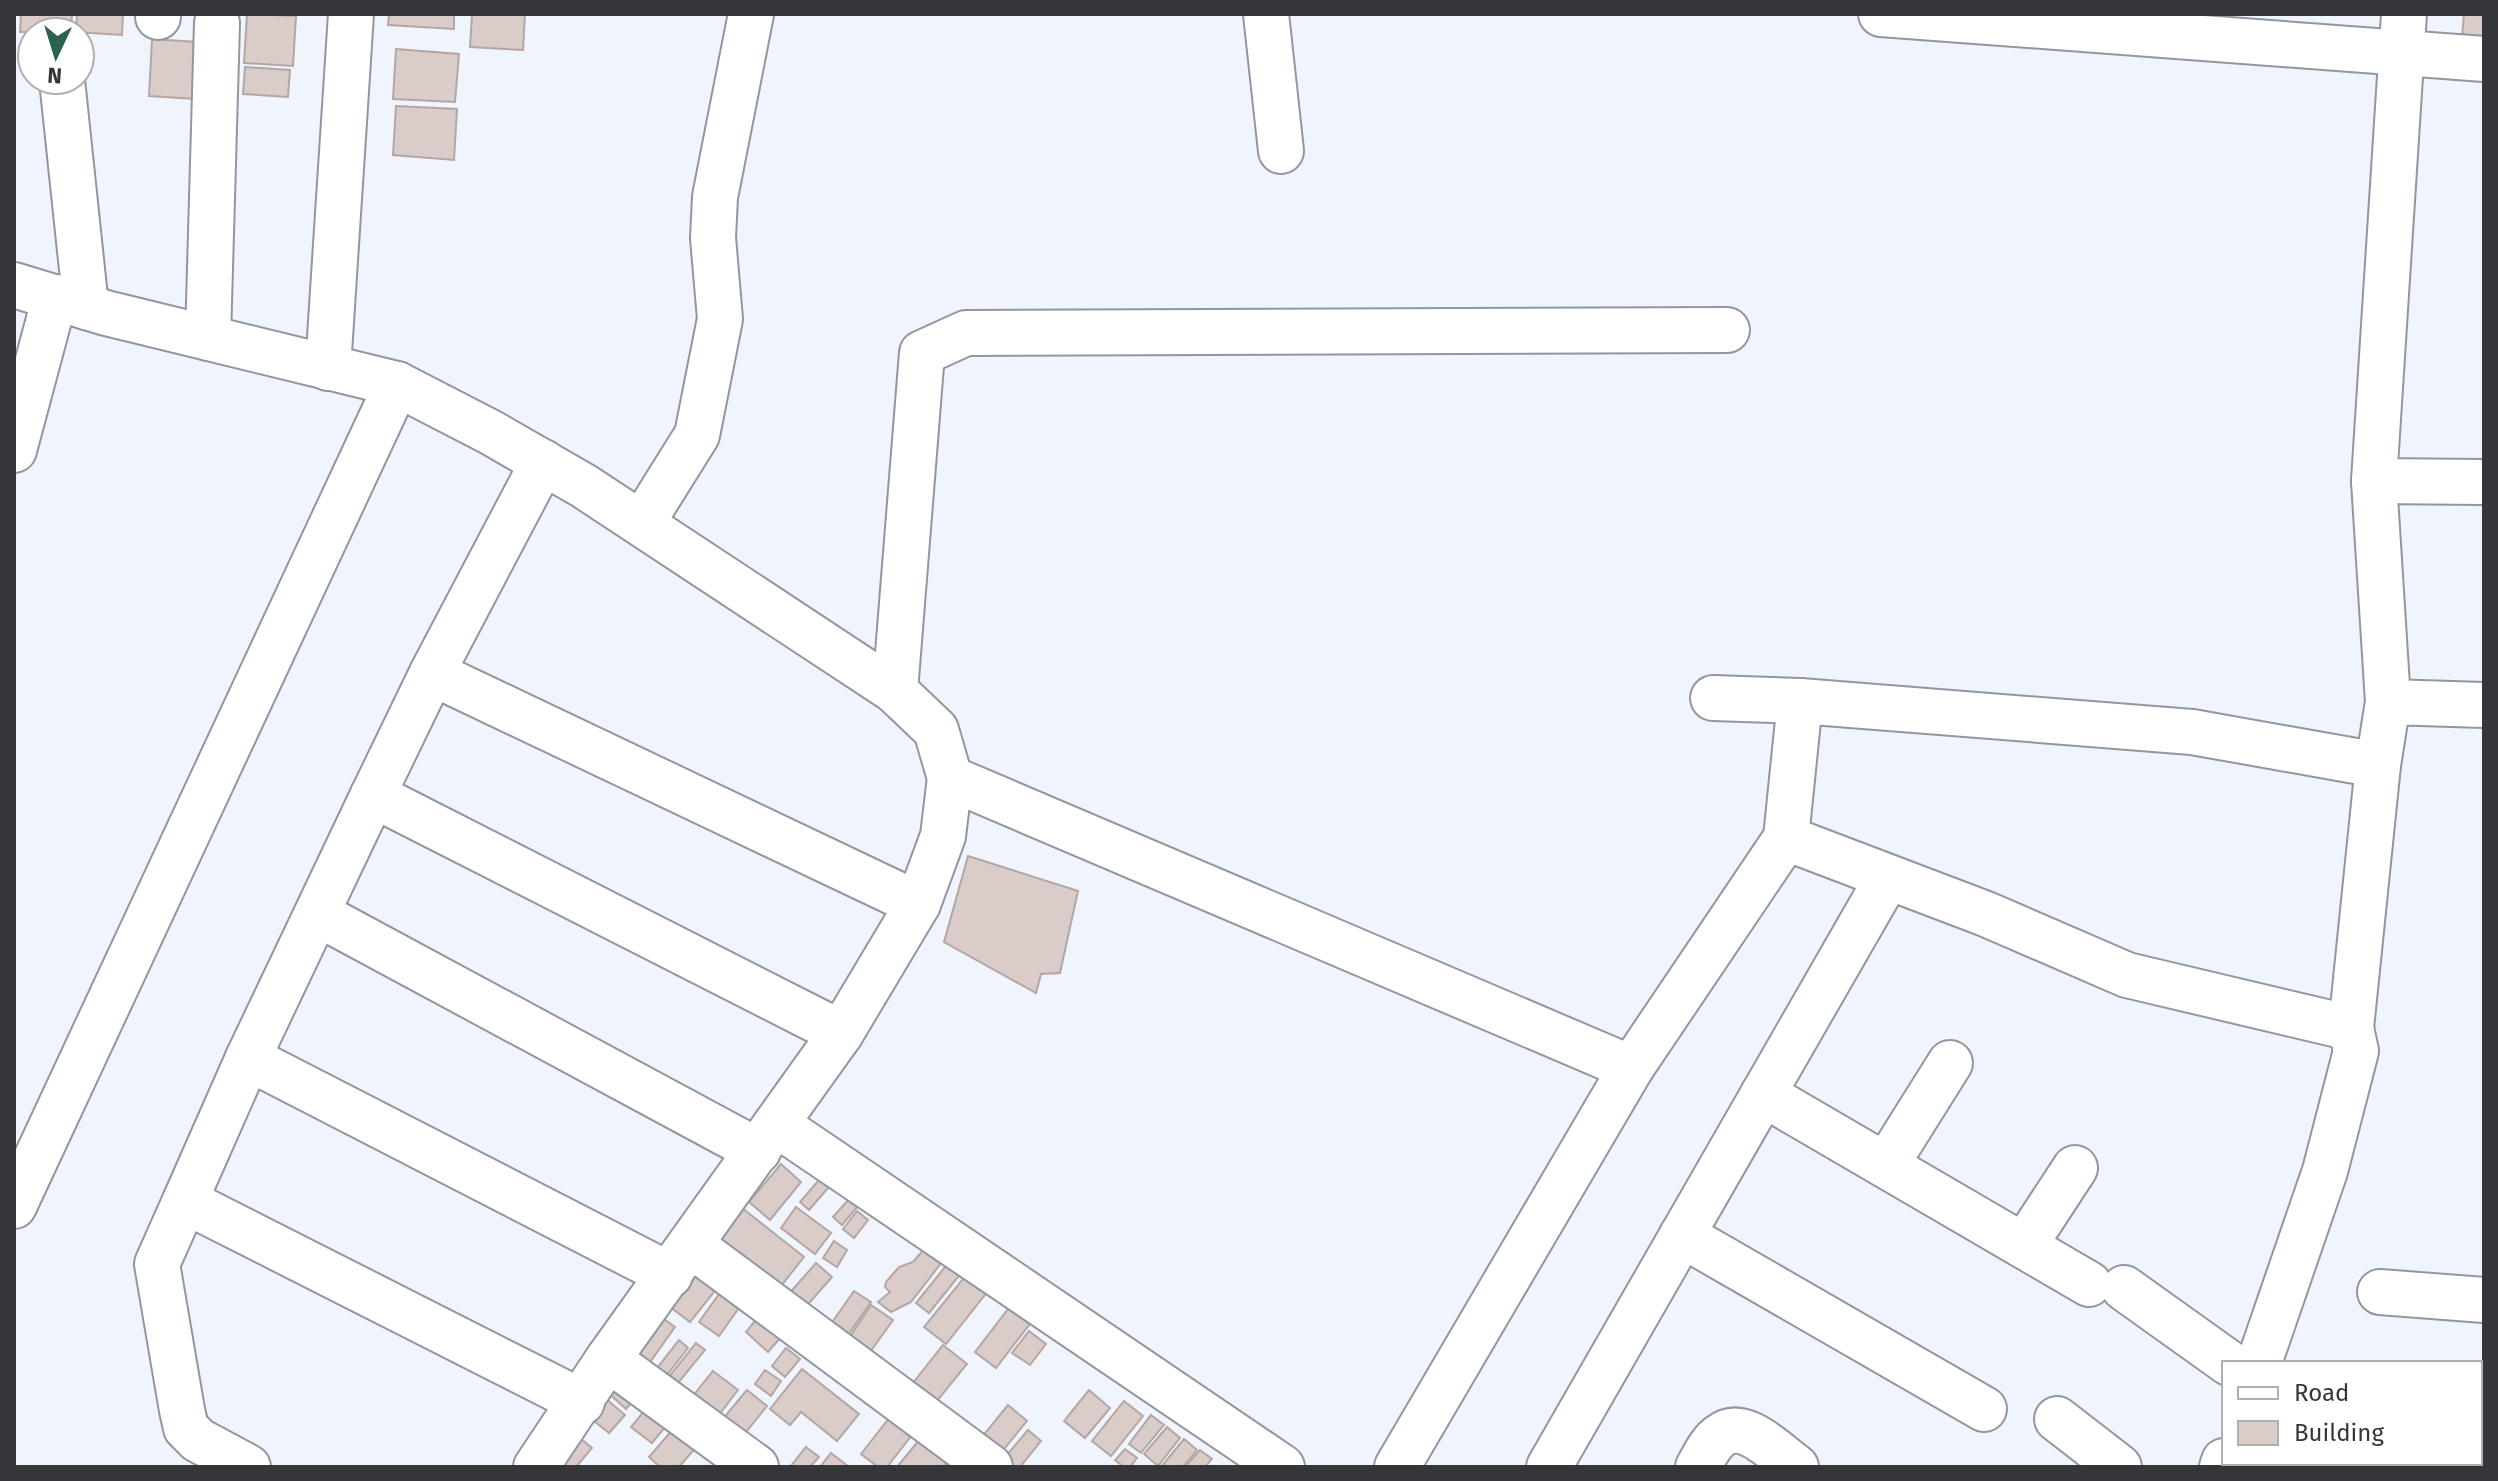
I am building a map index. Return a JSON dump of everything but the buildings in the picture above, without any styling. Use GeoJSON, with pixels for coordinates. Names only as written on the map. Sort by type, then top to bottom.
{"type":"FeatureCollection","features":[{"type":"Feature","properties":{"kind":"street"},"geometry":{"type":"LineString","coordinates":[[328,368],[351,14]]}},
{"type":"Feature","properties":{"kind":"street"},"geometry":{"type":"LineString","coordinates":[[642,523],[697,435],[720,319],[713,238],[715,197],[751,14]]}},
{"type":"Feature","properties":{"kind":"street"},"geometry":{"type":"LineString","coordinates":[[1266,14],[1281,151]]}},
{"type":"Feature","properties":{"kind":"street"},"geometry":{"type":"LineString","coordinates":[[1881,14],[2403,34],[2484,59]]}},
{"type":"Feature","properties":{"kind":"street"},"geometry":{"type":"LineString","coordinates":[[208,338],[217,23]]}},
{"type":"Feature","properties":{"kind":"street"},"geometry":{"type":"LineString","coordinates":[[2260,1361],[2325,1171],[2356,1051],[2351,1028],[2378,765],[2388,702],[2374,481],[2403,34]]}},
{"type":"Feature","properties":{"kind":"street"},"geometry":{"type":"LineString","coordinates":[[14,450],[70,302],[63,96]]}},
{"type":"Feature","properties":{"kind":"street"},"geometry":{"type":"LineString","coordinates":[[14,285],[208,338],[397,384],[543,462],[642,523],[895,691],[936,730],[950,778],[943,836],[918,904],[841,1033],[608,1359],[536,1467]]}},
{"type":"Feature","properties":{"kind":"street"},"geometry":{"type":"LineString","coordinates":[[895,691],[922,353],[966,333],[1727,330]]}},
{"type":"Feature","properties":{"kind":"street"},"geometry":{"type":"LineString","coordinates":[[14,1206],[397,384]]}},
{"type":"Feature","properties":{"kind":"street"},"geometry":{"type":"LineString","coordinates":[[248,1467],[198,1440],[186,1428],[157,1264],[248,1058],[373,795],[432,673],[543,462]]}},
{"type":"Feature","properties":{"kind":"street"},"geometry":{"type":"LineString","coordinates":[[2374,481],[2484,482]]}},
{"type":"Feature","properties":{"kind":"street"},"geometry":{"type":"LineString","coordinates":[[432,673],[918,904]]}},
{"type":"Feature","properties":{"kind":"street"},"geometry":{"type":"LineString","coordinates":[[1713,698],[1800,701],[2192,732],[2378,765]]}},
{"type":"Feature","properties":{"kind":"street"},"geometry":{"type":"LineString","coordinates":[[1397,1467],[1631,1068],[1786,838],[1800,701]]}},
{"type":"Feature","properties":{"kind":"street"},"geometry":{"type":"LineString","coordinates":[[2388,702],[2484,705]]}},
{"type":"Feature","properties":{"kind":"street"},"geometry":{"type":"LineString","coordinates":[[950,778],[1631,1068]]}},
{"type":"Feature","properties":{"kind":"street"},"geometry":{"type":"LineString","coordinates":[[373,795],[841,1033]]}},
{"type":"Feature","properties":{"kind":"street"},"geometry":{"type":"LineString","coordinates":[[1786,838],[1986,914],[2127,975],[2351,1028]]}},
{"type":"Feature","properties":{"kind":"street"},"geometry":{"type":"LineString","coordinates":[[1549,1467],[1888,877]]}},
{"type":"Feature","properties":{"kind":"street"},"geometry":{"type":"LineString","coordinates":[[318,914],[767,1137],[1282,1467]]}},
{"type":"Feature","properties":{"kind":"street"},"geometry":{"type":"LineString","coordinates":[[248,1058],[681,1260],[990,1467]]}},
{"type":"Feature","properties":{"kind":"street"},"geometry":{"type":"LineString","coordinates":[[1886,1165],[1950,1063]]}},
{"type":"Feature","properties":{"kind":"street"},"geometry":{"type":"LineString","coordinates":[[1763,1094],[2024,1246],[2107,1286],[2226,1361]]}},
{"type":"Feature","properties":{"kind":"street"},"geometry":{"type":"LineString","coordinates":[[2024,1246],[2075,1168]]}},
{"type":"Feature","properties":{"kind":"street"},"geometry":{"type":"LineString","coordinates":[[185,1201],[582,1402]]}},
{"type":"Feature","properties":{"kind":"street"},"geometry":{"type":"LineString","coordinates":[[1682,1235],[1984,1409]]}},
{"type":"Feature","properties":{"kind":"street"},"geometry":{"type":"LineString","coordinates":[[2380,1292],[2484,1300]]}},
{"type":"Feature","properties":{"kind":"street"},"geometry":{"type":"LineString","coordinates":[[608,1359],[756,1467]]}},
{"type":"Feature","properties":{"kind":"street"},"geometry":{"type":"LineString","coordinates":[[2057,1419],[2119,1467]]}},
{"type":"Feature","properties":{"kind":"street"},"geometry":{"type":"LineString","coordinates":[[1698,1467],[1714,1442],[1733,1429],[1745,1430],[1796,1467]]}}]}
